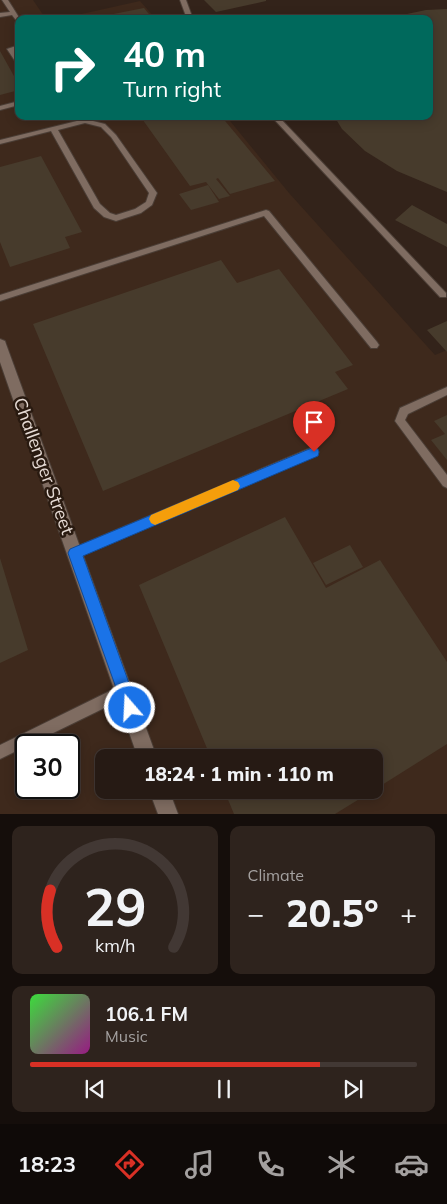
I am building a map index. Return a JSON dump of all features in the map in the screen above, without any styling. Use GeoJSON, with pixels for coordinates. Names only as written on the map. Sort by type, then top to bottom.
{"type":"FeatureCollection","features":[{"type":"Feature","properties":{"kind":"street","name":"Challenger Street"},"geometry":{"type":"LineString","coordinates":[[0,344],[145,749]]}},
{"type":"Feature","properties":{"kind":"street"},"geometry":{"type":"LineString","coordinates":[[162,799],[168,814]]}},
{"type":"Feature","properties":{"kind":"lane"},"geometry":{"type":"LineString","coordinates":[[5,0],[15,16]]}},
{"type":"Feature","properties":{"kind":"lane"},"geometry":{"type":"LineString","coordinates":[[183,0],[189,15]]}},
{"type":"Feature","properties":{"kind":"lane"},"geometry":{"type":"LineString","coordinates":[[0,15],[13,13]]}},
{"type":"Feature","properties":{"kind":"lane"},"geometry":{"type":"LineString","coordinates":[[15,48],[10,49],[15,57]]}},
{"type":"Feature","properties":{"kind":"lane"},"geometry":{"type":"LineString","coordinates":[[0,108],[15,104]]}},
{"type":"Feature","properties":{"kind":"lane"},"geometry":{"type":"LineString","coordinates":[[278,120],[443,295]]}},
{"type":"Feature","properties":{"kind":"lane"},"geometry":{"type":"LineString","coordinates":[[0,142],[53,128],[85,121],[103,125],[114,136],[153,193],[149,203],[138,211],[116,218],[107,215],[97,206],[53,128]]}},
{"type":"Feature","properties":{"kind":"lane"},"geometry":{"type":"LineString","coordinates":[[0,298],[266,213],[374,345]]}},
{"type":"Feature","properties":{"kind":"lane"},"geometry":{"type":"LineString","coordinates":[[447,391],[404,411],[400,421],[447,483]]}},
{"type":"Feature","properties":{"kind":"lane"},"geometry":{"type":"LineString","coordinates":[[75,553],[314,452]]}},
{"type":"Feature","properties":{"kind":"lane"},"geometry":{"type":"LineString","coordinates":[[0,752],[124,691]]}},
{"type":"Feature","properties":{"kind":"shaded area"},"geometry":{"type":"Polygon","coordinates":[[[0,0],[33,0],[43,15],[15,15],[15,120],[229,120],[289,193],[435,355],[447,350],[447,814],[0,814],[0,0]]]}},
{"type":"Feature","properties":{"kind":"shaded area"},"geometry":{"type":"Polygon","coordinates":[[[140,1],[152,15],[77,15],[140,1]]]}},
{"type":"Feature","properties":{"kind":"building"},"geometry":{"type":"Polygon","coordinates":[[[204,0],[266,0],[266,1],[216,12],[204,0]]]}},
{"type":"Feature","properties":{"kind":"building"},"geometry":{"type":"Polygon","coordinates":[[[144,8],[150,15],[108,15],[144,8]]]}},
{"type":"Feature","properties":{"kind":"building"},"geometry":{"type":"Polygon","coordinates":[[[447,9],[447,192],[397,171],[365,151],[342,129],[336,120],[433,120],[433,15],[402,15],[426,10],[447,9]]]}},
{"type":"Feature","properties":{"kind":"building"},"geometry":{"type":"Polygon","coordinates":[[[0,51],[15,78],[15,91],[0,95],[0,51]]]}},
{"type":"Feature","properties":{"kind":"building"},"geometry":{"type":"Polygon","coordinates":[[[143,120],[224,120],[275,181],[230,194],[218,178],[216,179],[230,196],[219,199],[206,182],[190,186],[143,120]]]}},
{"type":"Feature","properties":{"kind":"building"},"geometry":{"type":"Polygon","coordinates":[[[41,156],[82,232],[65,237],[70,248],[10,267],[0,242],[0,167],[41,156]]]}},
{"type":"Feature","properties":{"kind":"building"},"geometry":{"type":"Polygon","coordinates":[[[208,185],[219,202],[191,210],[179,194],[208,185]]]}},
{"type":"Feature","properties":{"kind":"building"},"geometry":{"type":"Polygon","coordinates":[[[412,205],[447,224],[447,247],[395,220],[412,205]]]}},
{"type":"Feature","properties":{"kind":"building"},"geometry":{"type":"Polygon","coordinates":[[[221,260],[237,283],[279,269],[353,365],[335,372],[348,389],[103,491],[33,324],[221,260]]]}},
{"type":"Feature","properties":{"kind":"building"},"geometry":{"type":"Polygon","coordinates":[[[447,321],[447,352],[427,330],[447,321]]]}},
{"type":"Feature","properties":{"kind":"building"},"geometry":{"type":"Polygon","coordinates":[[[447,415],[447,460],[431,440],[445,434],[434,421],[447,415]]]}},
{"type":"Feature","properties":{"kind":"building"},"geometry":{"type":"Polygon","coordinates":[[[285,517],[326,588],[380,560],[447,662],[447,744],[383,784],[383,749],[207,749],[139,585],[285,517]]]}},
{"type":"Feature","properties":{"kind":"building"},"geometry":{"type":"Polygon","coordinates":[[[350,545],[363,567],[326,585],[313,563],[350,545]]]}},
{"type":"Feature","properties":{"kind":"building"},"geometry":{"type":"Polygon","coordinates":[[[0,558],[28,650],[0,663],[0,558]]]}},
{"type":"Feature","properties":{"kind":"building"},"geometry":{"type":"Polygon","coordinates":[[[228,799],[359,799],[335,814],[234,814],[228,799]]]}},
{"type":"Feature","properties":{"kind":"slow traffic"},"geometry":{"type":"LineString","coordinates":[[155,519],[233,486]]}},
{"type":"Feature","properties":{"kind":"route"},"geometry":{"type":"LineString","coordinates":[[130,708],[75,553],[314,452]]}}]}
